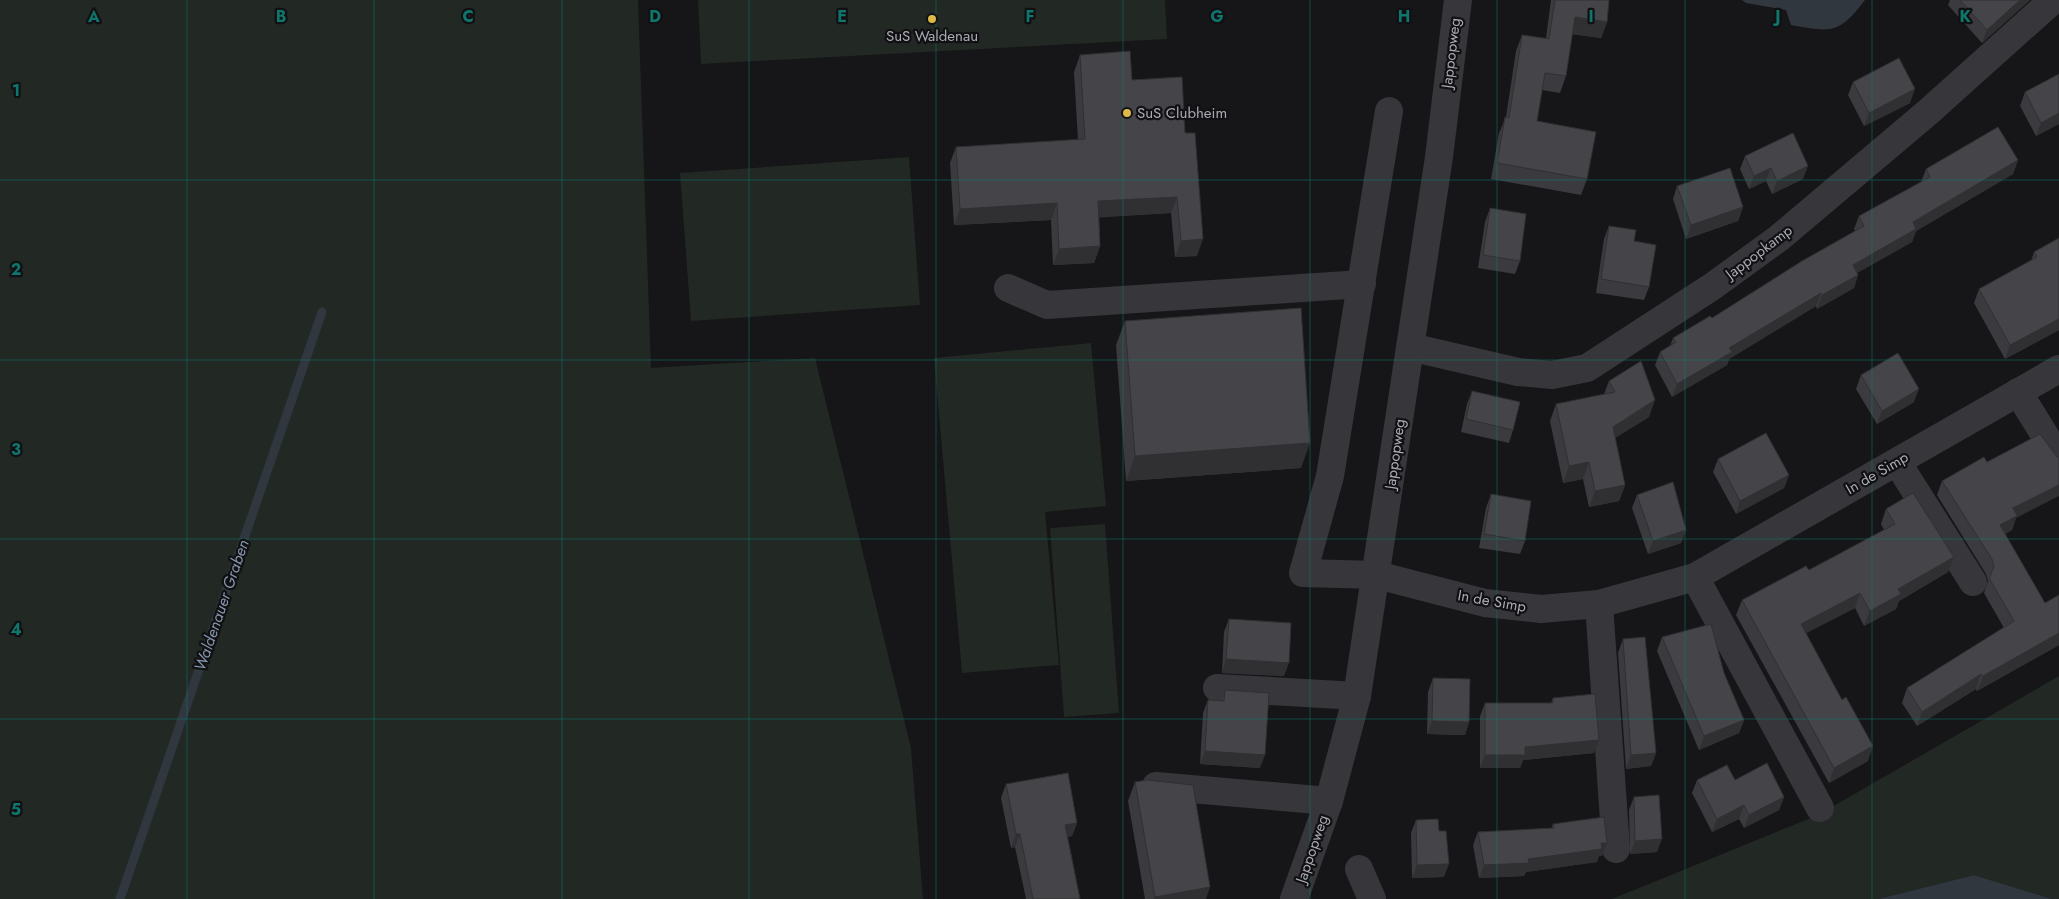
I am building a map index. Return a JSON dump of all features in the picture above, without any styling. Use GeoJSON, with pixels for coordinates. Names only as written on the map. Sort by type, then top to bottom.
{"type":"FeatureCollection","features":[{"type":"Feature","properties":{"kind":"street","name":"Jappopweg"},"geometry":{"type":"LineString","coordinates":[[1289,898],[1329,801],[1358,696],[1439,158],[1458,0]]}},
{"type":"Feature","properties":{"kind":"street","name":"Jappopkamp"},"geometry":{"type":"LineString","coordinates":[[1410,347],[1526,373],[1552,376],[1587,368],[1713,286],[1779,238],[1852,174],[1927,113],[2053,0]]}},
{"type":"Feature","properties":{"kind":"street"},"geometry":{"type":"LineString","coordinates":[[1008,288],[1047,305],[1362,284],[1390,111]]}},
{"type":"Feature","properties":{"kind":"street","name":"In de Simp"},"geometry":{"type":"LineString","coordinates":[[1362,284],[1330,476],[1303,573],[1377,575],[1485,603],[1541,609],[1599,604],[1695,577],[2059,369]]}},
{"type":"Feature","properties":{"kind":"street"},"geometry":{"type":"LineString","coordinates":[[2018,392],[2059,458]]}},
{"type":"Feature","properties":{"kind":"street"},"geometry":{"type":"LineString","coordinates":[[1897,462],[1973,582]]}},
{"type":"Feature","properties":{"kind":"street"},"geometry":{"type":"LineString","coordinates":[[1695,577],[1820,808]]}},
{"type":"Feature","properties":{"kind":"street"},"geometry":{"type":"LineString","coordinates":[[1599,604],[1616,850]]}},
{"type":"Feature","properties":{"kind":"street"},"geometry":{"type":"LineString","coordinates":[[1217,688],[1358,696]]}},
{"type":"Feature","properties":{"kind":"street"},"geometry":{"type":"LineString","coordinates":[[1145,785],[1329,801]]}},
{"type":"Feature","properties":{"kind":"street"},"geometry":{"type":"LineString","coordinates":[[1360,869],[1372,899]]}},
{"type":"Feature","properties":{"kind":"shaded area"},"geometry":{"type":"Polygon","coordinates":[[[0,0],[638,0],[651,368],[815,358],[911,748],[923,899],[0,899],[0,0]]]}},
{"type":"Feature","properties":{"kind":"shaded area","name":"SuS Waldenau"},"geometry":{"type":"Polygon","coordinates":[[[698,0],[1165,0],[1167,39],[701,64],[698,0]]]}},
{"type":"Feature","properties":{"kind":"shaded area"},"geometry":{"type":"Polygon","coordinates":[[[1742,0],[1865,0],[1848,20],[1841,25],[1833,28],[1816,29],[1791,25],[1786,10],[1746,3],[1742,0]]]}},
{"type":"Feature","properties":{"kind":"shaded area"},"geometry":{"type":"Polygon","coordinates":[[[909,157],[920,305],[691,321],[680,173],[909,157]]]}},
{"type":"Feature","properties":{"kind":"shaded area"},"geometry":{"type":"Polygon","coordinates":[[[1091,343],[1106,506],[1045,512],[1059,665],[962,673],[934,358],[1091,343]]]}},
{"type":"Feature","properties":{"kind":"shaded area"},"geometry":{"type":"Polygon","coordinates":[[[1105,524],[1119,713],[1064,717],[1050,528],[1105,524]]]}},
{"type":"Feature","properties":{"kind":"shaded area"},"geometry":{"type":"Polygon","coordinates":[[[2059,676],[2059,899],[2052,899],[1974,875],[1878,899],[1612,899],[1818,815],[2059,676]]]}},
{"type":"Feature","properties":{"kind":"shaded area"},"geometry":{"type":"Polygon","coordinates":[[[1974,875],[2052,899],[1878,899],[1974,875]]]}},
{"type":"Feature","properties":{"kind":"building"},"geometry":{"type":"Polygon","coordinates":[[[1555,0],[1609,0],[1607,22],[1575,17],[1566,76],[1545,73],[1537,121],[1596,132],[1587,179],[1497,163],[1505,117],[1509,118],[1522,35],[1549,39],[1555,0]]]}},
{"type":"Feature","properties":{"kind":"building"},"geometry":{"type":"Polygon","coordinates":[[[1960,0],[2020,0],[1987,30],[1960,0]]]}},
{"type":"Feature","properties":{"kind":"building"},"geometry":{"type":"Polygon","coordinates":[[[1130,51],[1132,80],[1182,77],[1185,133],[1195,133],[1203,239],[1181,241],[1177,197],[1098,201],[1100,246],[1059,249],[1057,203],[960,209],[956,147],[1085,139],[1080,55],[1130,51]]]}},
{"type":"Feature","properties":{"kind":"building"},"geometry":{"type":"Polygon","coordinates":[[[1899,58],[1915,89],[1869,113],[1853,82],[1899,58]]]}},
{"type":"Feature","properties":{"kind":"building"},"geometry":{"type":"Polygon","coordinates":[[[2059,74],[2059,113],[2041,123],[2025,92],[2059,74]]]}},
{"type":"Feature","properties":{"kind":"building"},"geometry":{"type":"Polygon","coordinates":[[[1998,127],[2018,160],[1913,222],[1916,229],[1853,265],[1858,275],[1822,295],[1821,293],[1729,348],[1732,352],[1677,384],[1660,352],[1676,342],[1673,338],[1710,316],[1712,318],[1802,261],[1864,226],[1859,216],[1930,177],[1926,169],[1998,127]]]}},
{"type":"Feature","properties":{"kind":"building"},"geometry":{"type":"Polygon","coordinates":[[[1793,133],[1808,166],[1777,181],[1771,168],[1754,176],[1745,156],[1793,133]]]}},
{"type":"Feature","properties":{"kind":"building"},"geometry":{"type":"Polygon","coordinates":[[[1730,168],[1743,207],[1691,225],[1677,186],[1730,168]]]}},
{"type":"Feature","properties":{"kind":"building"},"geometry":{"type":"Polygon","coordinates":[[[1490,208],[1526,214],[1520,261],[1483,255],[1490,208]]]}},
{"type":"Feature","properties":{"kind":"building"},"geometry":{"type":"Polygon","coordinates":[[[1609,226],[1636,230],[1634,241],[1656,245],[1649,287],[1601,279],[1609,226]]]}},
{"type":"Feature","properties":{"kind":"building"},"geometry":{"type":"Polygon","coordinates":[[[2059,238],[2059,319],[2010,345],[1979,289],[2037,257],[2034,252],[2059,238]]]}},
{"type":"Feature","properties":{"kind":"building"},"geometry":{"type":"Polygon","coordinates":[[[1301,308],[1310,443],[1135,456],[1125,321],[1301,308]]]}},
{"type":"Feature","properties":{"kind":"building"},"geometry":{"type":"Polygon","coordinates":[[[1898,353],[1919,389],[1882,411],[1861,375],[1898,353]]]}},
{"type":"Feature","properties":{"kind":"building"},"geometry":{"type":"Polygon","coordinates":[[[1641,361],[1655,400],[1613,427],[1625,485],[1595,491],[1589,462],[1569,466],[1556,404],[1615,392],[1609,381],[1641,361]]]}},
{"type":"Feature","properties":{"kind":"building"},"geometry":{"type":"Polygon","coordinates":[[[1472,391],[1520,402],[1513,430],[1466,419],[1472,391]]]}},
{"type":"Feature","properties":{"kind":"building"},"geometry":{"type":"Polygon","coordinates":[[[1766,433],[1789,475],[1740,501],[1718,459],[1766,433]]]}},
{"type":"Feature","properties":{"kind":"building"},"geometry":{"type":"Polygon","coordinates":[[[2040,434],[2059,458],[2059,485],[2013,508],[2017,516],[2000,525],[2045,603],[2059,595],[2059,633],[1983,676],[1981,674],[1922,712],[1907,688],[2014,621],[1989,578],[1994,567],[1992,559],[1942,481],[1984,457],[1987,462],[2040,434]]]}},
{"type":"Feature","properties":{"kind":"building"},"geometry":{"type":"Polygon","coordinates":[[[1673,482],[1686,530],[1653,541],[1637,495],[1673,482]]]}},
{"type":"Feature","properties":{"kind":"building"},"geometry":{"type":"Polygon","coordinates":[[[1913,493],[1954,557],[1898,589],[1901,594],[1870,611],[1860,593],[1801,624],[1842,700],[1846,697],[1873,746],[1834,768],[1742,600],[1806,566],[1809,570],[1895,524],[1886,509],[1913,493]]]}},
{"type":"Feature","properties":{"kind":"building"},"geometry":{"type":"Polygon","coordinates":[[[1491,494],[1531,501],[1525,541],[1484,534],[1491,494]]]}},
{"type":"Feature","properties":{"kind":"building"},"geometry":{"type":"Polygon","coordinates":[[[1229,619],[1291,623],[1289,663],[1226,659],[1229,619]]]}},
{"type":"Feature","properties":{"kind":"building"},"geometry":{"type":"Polygon","coordinates":[[[1711,624],[1724,673],[1744,720],[1704,736],[1662,637],[1711,624]]]}},
{"type":"Feature","properties":{"kind":"building"},"geometry":{"type":"Polygon","coordinates":[[[1645,637],[1656,753],[1631,755],[1623,639],[1645,637]]]}},
{"type":"Feature","properties":{"kind":"building"},"geometry":{"type":"Polygon","coordinates":[[[1433,678],[1470,679],[1469,722],[1432,721],[1433,678]]]}},
{"type":"Feature","properties":{"kind":"building"},"geometry":{"type":"Polygon","coordinates":[[[1225,690],[1269,693],[1265,755],[1205,751],[1208,700],[1224,701],[1225,690]]]}},
{"type":"Feature","properties":{"kind":"building"},"geometry":{"type":"Polygon","coordinates":[[[1595,694],[1599,740],[1525,747],[1525,755],[1485,755],[1485,703],[1553,703],[1553,698],[1595,694]]]}},
{"type":"Feature","properties":{"kind":"building"},"geometry":{"type":"Polygon","coordinates":[[[1767,763],[1784,797],[1749,815],[1744,805],[1717,819],[1697,780],[1727,765],[1735,780],[1767,763]]]}},
{"type":"Feature","properties":{"kind":"building"},"geometry":{"type":"Polygon","coordinates":[[[1068,773],[1077,823],[1065,825],[1080,899],[1033,899],[1020,834],[1016,834],[1006,784],[1068,773]]]}},
{"type":"Feature","properties":{"kind":"building"},"geometry":{"type":"Polygon","coordinates":[[[1147,780],[1193,785],[1210,887],[1155,897],[1135,782],[1147,780]]]}},
{"type":"Feature","properties":{"kind":"building"},"geometry":{"type":"Polygon","coordinates":[[[1659,795],[1662,839],[1635,841],[1634,797],[1659,795]]]}},
{"type":"Feature","properties":{"kind":"building"},"geometry":{"type":"Polygon","coordinates":[[[1604,817],[1607,843],[1601,843],[1602,849],[1528,859],[1529,863],[1484,865],[1478,832],[1554,828],[1553,824],[1604,817]]]}},
{"type":"Feature","properties":{"kind":"building"},"geometry":{"type":"Polygon","coordinates":[[[1438,819],[1439,831],[1446,831],[1449,864],[1417,865],[1416,820],[1438,819]]]}},
{"type":"Feature","properties":{"kind":"waterway","name":"Waldenauer Graben"},"geometry":{"type":"LineString","coordinates":[[120,899],[322,312]]}},
{"type":"Feature","properties":{"kind":"place","name":"SuS Waldenau"},"geometry":{"type":"Point","coordinates":[932,19]}},
{"type":"Feature","properties":{"kind":"place","name":"SuS Clubheim"},"geometry":{"type":"Point","coordinates":[1127,113]}}]}
